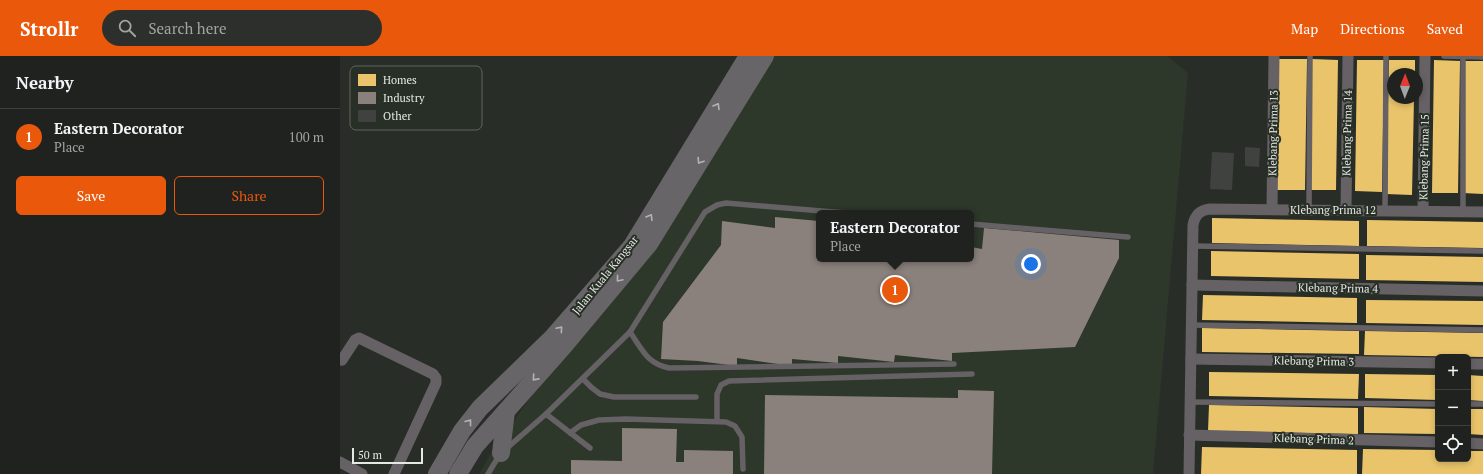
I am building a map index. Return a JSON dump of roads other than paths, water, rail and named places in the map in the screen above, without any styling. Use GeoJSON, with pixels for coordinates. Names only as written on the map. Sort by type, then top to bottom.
{"type":"FeatureCollection","features":[{"type":"Feature","properties":{"kind":"highway","name":"Jalan Kuala Kangsar"},"geometry":{"type":"LineString","coordinates":[[437,474],[462,431],[480,408],[553,337],[632,246],[748,56]]}},
{"type":"Feature","properties":{"kind":"highway","name":"Jalan Kuala Kangsar"},"geometry":{"type":"LineString","coordinates":[[458,474],[475,446],[563,347],[649,244],[765,56]]}},
{"type":"Feature","properties":{"kind":"highway"},"geometry":{"type":"LineString","coordinates":[[501,453],[506,410]]}},
{"type":"Feature","properties":{"kind":"street","name":"Klebang Prima 13"},"geometry":{"type":"LineString","coordinates":[[1272,209],[1274,56]]}},
{"type":"Feature","properties":{"kind":"street","name":"Klebang Prima 14"},"geometry":{"type":"LineString","coordinates":[[1346,210],[1348,56]]}},
{"type":"Feature","properties":{"kind":"street","name":"Klebang Prima 15"},"geometry":{"type":"LineString","coordinates":[[1423,211],[1425,56]]}},
{"type":"Feature","properties":{"kind":"street","name":"Klebang Prima 12"},"geometry":{"type":"LineString","coordinates":[[1193,246],[1193,226],[1197,216],[1205,210],[1272,209],[1483,212]]}},
{"type":"Feature","properties":{"kind":"street"},"geometry":{"type":"LineString","coordinates":[[1189,474],[1193,246]]}},
{"type":"Feature","properties":{"kind":"street","name":"Klebang Prima 4"},"geometry":{"type":"LineString","coordinates":[[1192,284],[1483,291]]}},
{"type":"Feature","properties":{"kind":"street"},"geometry":{"type":"LineString","coordinates":[[340,360],[355,340],[359,338],[435,376],[436,383],[394,474]]}},
{"type":"Feature","properties":{"kind":"street","name":"Klebang Prima 3"},"geometry":{"type":"LineString","coordinates":[[1191,359],[1435,363]]}},
{"type":"Feature","properties":{"kind":"street"},"geometry":{"type":"LineString","coordinates":[[1471,364],[1483,364]]}},
{"type":"Feature","properties":{"kind":"street","name":"Klebang Prima 2"},"geometry":{"type":"LineString","coordinates":[[1190,435],[1435,442]]}},
{"type":"Feature","properties":{"kind":"street"},"geometry":{"type":"LineString","coordinates":[[1471,443],[1483,444]]}},
{"type":"Feature","properties":{"kind":"street"},"geometry":{"type":"LineString","coordinates":[[340,462],[362,474]]}},
{"type":"Feature","properties":{"kind":"lane"},"geometry":{"type":"LineString","coordinates":[[1309,210],[1310,56]]}},
{"type":"Feature","properties":{"kind":"lane"},"geometry":{"type":"LineString","coordinates":[[1385,210],[1386,56]]}},
{"type":"Feature","properties":{"kind":"lane"},"geometry":{"type":"LineString","coordinates":[[1444,56],[1483,57]]}},
{"type":"Feature","properties":{"kind":"lane"},"geometry":{"type":"LineString","coordinates":[[1463,56],[1463,212]]}},
{"type":"Feature","properties":{"kind":"lane"},"geometry":{"type":"LineString","coordinates":[[488,474],[501,453],[546,414],[630,332],[706,212],[717,205],[726,203],[816,211]]}},
{"type":"Feature","properties":{"kind":"lane"},"geometry":{"type":"LineString","coordinates":[[974,224],[1128,237]]}},
{"type":"Feature","properties":{"kind":"lane"},"geometry":{"type":"LineString","coordinates":[[1193,246],[1483,251]]}},
{"type":"Feature","properties":{"kind":"lane"},"geometry":{"type":"LineString","coordinates":[[1191,324],[1483,330]]}},
{"type":"Feature","properties":{"kind":"lane"},"geometry":{"type":"LineString","coordinates":[[630,332],[648,359],[659,366],[669,368],[954,364]]}},
{"type":"Feature","properties":{"kind":"lane"},"geometry":{"type":"LineString","coordinates":[[717,420],[717,394],[720,385],[729,381],[972,374]]}},
{"type":"Feature","properties":{"kind":"lane"},"geometry":{"type":"LineString","coordinates":[[584,378],[591,387],[600,394],[614,397],[696,397]]}},
{"type":"Feature","properties":{"kind":"lane"},"geometry":{"type":"LineString","coordinates":[[1190,402],[1435,404]]}},
{"type":"Feature","properties":{"kind":"lane"},"geometry":{"type":"LineString","coordinates":[[1471,404],[1483,404]]}},
{"type":"Feature","properties":{"kind":"lane"},"geometry":{"type":"LineString","coordinates":[[546,414],[590,448]]}},
{"type":"Feature","properties":{"kind":"lane"},"geometry":{"type":"LineString","coordinates":[[570,433],[581,425],[599,420],[717,420],[736,426],[742,437],[743,469]]}},
{"type":"Feature","properties":{"kind":"place","name":"Eastern Decorator"},"geometry":{"type":"Point","coordinates":[895,290]}}]}
